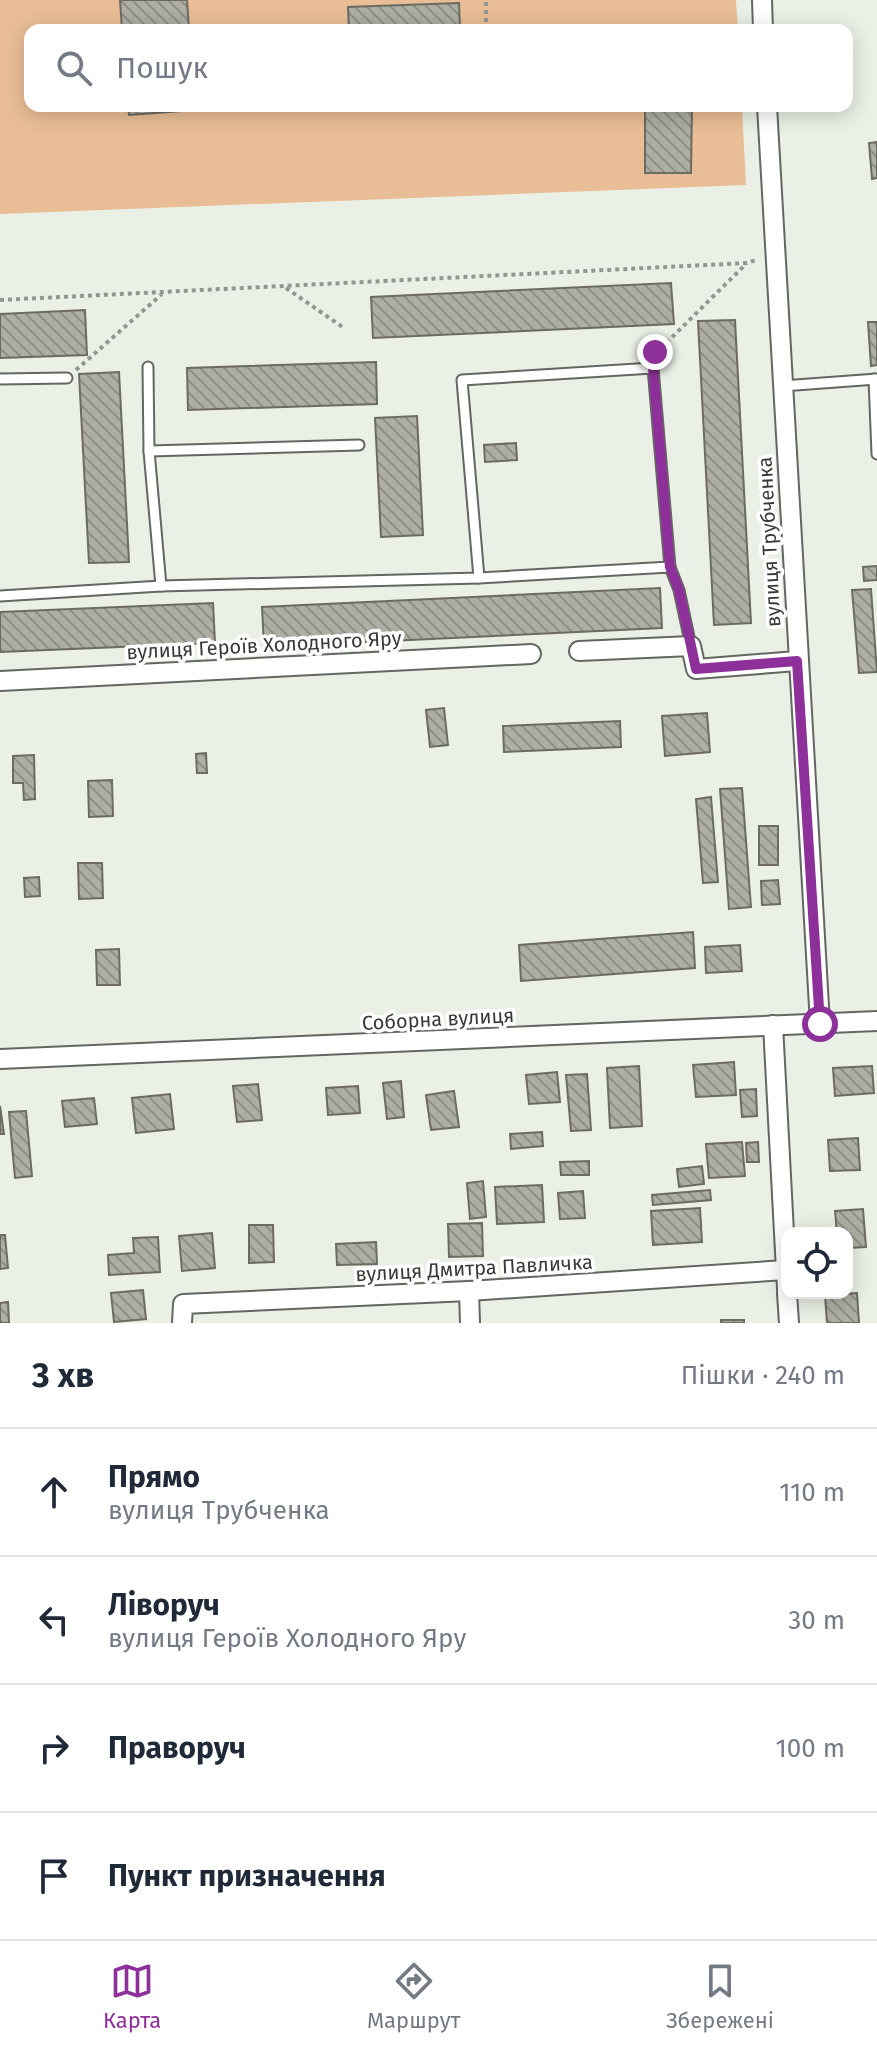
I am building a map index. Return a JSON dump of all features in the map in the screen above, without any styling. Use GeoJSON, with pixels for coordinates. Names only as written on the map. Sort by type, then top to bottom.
{"type":"FeatureCollection","features":[{"type":"Feature","properties":{"kind":"street"},"geometry":{"type":"LineString","coordinates":[[762,0],[763,24]]}},
{"type":"Feature","properties":{"kind":"street","name":"вулиця Трубченка"},"geometry":{"type":"LineString","coordinates":[[767,112],[820,1024]]}},
{"type":"Feature","properties":{"kind":"street"},"geometry":{"type":"LineString","coordinates":[[579,651],[691,646],[696,669],[797,661]]}},
{"type":"Feature","properties":{"kind":"street","name":"вулиця Героїв Холодного Яру"},"geometry":{"type":"LineString","coordinates":[[0,681],[531,654]]}},
{"type":"Feature","properties":{"kind":"street","name":"Соборна вулиця"},"geometry":{"type":"LineString","coordinates":[[0,1059],[877,1021]]}},
{"type":"Feature","properties":{"kind":"street"},"geometry":{"type":"LineString","coordinates":[[773,1025],[784,1227]]}},
{"type":"Feature","properties":{"kind":"street","name":"вулиця Дмитра Павличка"},"geometry":{"type":"LineString","coordinates":[[182,1323],[183,1304],[469,1291],[781,1270]]}},
{"type":"Feature","properties":{"kind":"street"},"geometry":{"type":"LineString","coordinates":[[469,1291],[470,1323]]}},
{"type":"Feature","properties":{"kind":"street"},"geometry":{"type":"LineString","coordinates":[[788,1299],[789,1323]]}},
{"type":"Feature","properties":{"kind":"lane"},"geometry":{"type":"LineString","coordinates":[[148,367],[149,451],[161,586]]}},
{"type":"Feature","properties":{"kind":"lane"},"geometry":{"type":"LineString","coordinates":[[479,578],[462,380],[653,368],[670,567],[679,590],[691,646]]}},
{"type":"Feature","properties":{"kind":"lane"},"geometry":{"type":"LineString","coordinates":[[0,379],[67,378]]}},
{"type":"Feature","properties":{"kind":"lane"},"geometry":{"type":"LineString","coordinates":[[782,386],[876,379],[877,454]]}},
{"type":"Feature","properties":{"kind":"lane"},"geometry":{"type":"LineString","coordinates":[[149,451],[359,445]]}},
{"type":"Feature","properties":{"kind":"lane"},"geometry":{"type":"LineString","coordinates":[[0,596],[161,586],[479,578],[670,567]]}},
{"type":"Feature","properties":{"kind":"path"},"geometry":{"type":"LineString","coordinates":[[486,0],[486,24]]}},
{"type":"Feature","properties":{"kind":"path"},"geometry":{"type":"LineString","coordinates":[[0,300],[747,263],[775,253]]}},
{"type":"Feature","properties":{"kind":"path"},"geometry":{"type":"LineString","coordinates":[[653,368],[655,352],[747,263]]}},
{"type":"Feature","properties":{"kind":"path"},"geometry":{"type":"LineString","coordinates":[[284,287],[344,328]]}},
{"type":"Feature","properties":{"kind":"path"},"geometry":{"type":"LineString","coordinates":[[67,378],[164,292]]}},
{"type":"Feature","properties":{"kind":"shaded area"},"geometry":{"type":"Polygon","coordinates":[[[0,0],[736,0],[738,24],[24,24],[24,112],[742,112],[746,185],[0,214],[0,0]]]}},
{"type":"Feature","properties":{"kind":"building"},"geometry":{"type":"Polygon","coordinates":[[[120,0],[187,0],[189,24],[122,24],[120,0]]]}},
{"type":"Feature","properties":{"kind":"building"},"geometry":{"type":"Polygon","coordinates":[[[459,3],[460,24],[349,24],[348,7],[459,3]]]}},
{"type":"Feature","properties":{"kind":"building"},"geometry":{"type":"Polygon","coordinates":[[[129,112],[169,112],[129,115],[129,112]]]}},
{"type":"Feature","properties":{"kind":"building"},"geometry":{"type":"Polygon","coordinates":[[[645,112],[692,112],[691,173],[645,173],[645,112]]]}},
{"type":"Feature","properties":{"kind":"building"},"geometry":{"type":"Polygon","coordinates":[[[877,142],[877,178],[872,179],[869,143],[877,142]]]}},
{"type":"Feature","properties":{"kind":"building"},"geometry":{"type":"Polygon","coordinates":[[[671,283],[674,324],[373,338],[371,297],[671,283]]]}},
{"type":"Feature","properties":{"kind":"building"},"geometry":{"type":"Polygon","coordinates":[[[85,310],[87,355],[0,358],[0,314],[85,310]]]}},
{"type":"Feature","properties":{"kind":"building"},"geometry":{"type":"Polygon","coordinates":[[[735,320],[751,623],[714,625],[698,321],[735,320]]]}},
{"type":"Feature","properties":{"kind":"building"},"geometry":{"type":"Polygon","coordinates":[[[868,322],[877,322],[877,365],[871,366],[868,322]]]}},
{"type":"Feature","properties":{"kind":"building"},"geometry":{"type":"Polygon","coordinates":[[[376,362],[377,404],[188,410],[187,368],[376,362]]]}},
{"type":"Feature","properties":{"kind":"building"},"geometry":{"type":"Polygon","coordinates":[[[119,372],[129,562],[89,563],[79,374],[119,372]]]}},
{"type":"Feature","properties":{"kind":"building"},"geometry":{"type":"Polygon","coordinates":[[[417,416],[423,535],[381,537],[375,418],[417,416]]]}},
{"type":"Feature","properties":{"kind":"building"},"geometry":{"type":"Polygon","coordinates":[[[516,443],[517,460],[485,462],[484,445],[516,443]]]}},
{"type":"Feature","properties":{"kind":"building"},"geometry":{"type":"Polygon","coordinates":[[[877,566],[877,580],[864,581],[863,567],[877,566]]]}},
{"type":"Feature","properties":{"kind":"building"},"geometry":{"type":"Polygon","coordinates":[[[660,588],[662,628],[264,647],[262,607],[660,588]]]}},
{"type":"Feature","properties":{"kind":"building"},"geometry":{"type":"Polygon","coordinates":[[[871,589],[877,672],[859,673],[852,590],[871,589]]]}},
{"type":"Feature","properties":{"kind":"building"},"geometry":{"type":"Polygon","coordinates":[[[213,603],[215,643],[0,652],[0,612],[213,603]]]}},
{"type":"Feature","properties":{"kind":"building"},"geometry":{"type":"Polygon","coordinates":[[[444,708],[448,745],[430,747],[426,710],[444,708]]]}},
{"type":"Feature","properties":{"kind":"building"},"geometry":{"type":"Polygon","coordinates":[[[707,713],[710,752],[665,756],[662,716],[707,713]]]}},
{"type":"Feature","properties":{"kind":"building"},"geometry":{"type":"Polygon","coordinates":[[[620,721],[621,747],[504,752],[503,726],[620,721]]]}},
{"type":"Feature","properties":{"kind":"building"},"geometry":{"type":"Polygon","coordinates":[[[206,753],[207,773],[197,773],[196,754],[206,753]]]}},
{"type":"Feature","properties":{"kind":"building"},"geometry":{"type":"Polygon","coordinates":[[[34,755],[35,799],[24,800],[23,783],[13,783],[13,756],[34,755]]]}},
{"type":"Feature","properties":{"kind":"building"},"geometry":{"type":"Polygon","coordinates":[[[112,780],[113,816],[89,817],[88,781],[112,780]]]}},
{"type":"Feature","properties":{"kind":"building"},"geometry":{"type":"Polygon","coordinates":[[[742,788],[751,907],[729,909],[720,789],[742,788]]]}},
{"type":"Feature","properties":{"kind":"building"},"geometry":{"type":"Polygon","coordinates":[[[711,797],[718,882],[703,883],[696,799],[711,797]]]}},
{"type":"Feature","properties":{"kind":"building"},"geometry":{"type":"Polygon","coordinates":[[[759,826],[778,826],[778,865],[759,865],[759,826]]]}},
{"type":"Feature","properties":{"kind":"building"},"geometry":{"type":"Polygon","coordinates":[[[78,863],[102,863],[103,898],[79,899],[78,863]]]}},
{"type":"Feature","properties":{"kind":"building"},"geometry":{"type":"Polygon","coordinates":[[[39,877],[40,896],[25,897],[24,878],[39,877]]]}},
{"type":"Feature","properties":{"kind":"building"},"geometry":{"type":"Polygon","coordinates":[[[778,880],[780,904],[762,905],[761,881],[778,880]]]}},
{"type":"Feature","properties":{"kind":"building"},"geometry":{"type":"Polygon","coordinates":[[[693,932],[695,968],[521,981],[519,945],[693,932]]]}},
{"type":"Feature","properties":{"kind":"building"},"geometry":{"type":"Polygon","coordinates":[[[740,945],[742,971],[706,973],[705,947],[740,945]]]}},
{"type":"Feature","properties":{"kind":"building"},"geometry":{"type":"Polygon","coordinates":[[[119,949],[120,985],[97,985],[96,950],[119,949]]]}},
{"type":"Feature","properties":{"kind":"building"},"geometry":{"type":"Polygon","coordinates":[[[734,1062],[736,1095],[696,1097],[693,1065],[734,1062]]]}},
{"type":"Feature","properties":{"kind":"building"},"geometry":{"type":"Polygon","coordinates":[[[639,1066],[642,1126],[610,1128],[607,1068],[639,1066]]]}},
{"type":"Feature","properties":{"kind":"building"},"geometry":{"type":"Polygon","coordinates":[[[872,1066],[874,1093],[835,1096],[833,1068],[872,1066]]]}},
{"type":"Feature","properties":{"kind":"building"},"geometry":{"type":"Polygon","coordinates":[[[557,1072],[560,1102],[529,1104],[526,1075],[557,1072]]]}},
{"type":"Feature","properties":{"kind":"building"},"geometry":{"type":"Polygon","coordinates":[[[587,1074],[591,1130],[571,1131],[566,1075],[587,1074]]]}},
{"type":"Feature","properties":{"kind":"building"},"geometry":{"type":"Polygon","coordinates":[[[401,1081],[404,1117],[387,1119],[383,1083],[401,1081]]]}},
{"type":"Feature","properties":{"kind":"building"},"geometry":{"type":"Polygon","coordinates":[[[258,1084],[262,1120],[237,1122],[233,1086],[258,1084]]]}},
{"type":"Feature","properties":{"kind":"building"},"geometry":{"type":"Polygon","coordinates":[[[358,1086],[360,1113],[328,1115],[326,1088],[358,1086]]]}},
{"type":"Feature","properties":{"kind":"building"},"geometry":{"type":"Polygon","coordinates":[[[756,1089],[757,1116],[742,1117],[740,1090],[756,1089]]]}},
{"type":"Feature","properties":{"kind":"building"},"geometry":{"type":"Polygon","coordinates":[[[454,1091],[459,1127],[431,1130],[426,1095],[454,1091]]]}},
{"type":"Feature","properties":{"kind":"building"},"geometry":{"type":"Polygon","coordinates":[[[170,1094],[174,1129],[136,1133],[132,1098],[170,1094]]]}},
{"type":"Feature","properties":{"kind":"building"},"geometry":{"type":"Polygon","coordinates":[[[94,1098],[97,1124],[65,1127],[62,1101],[94,1098]]]}},
{"type":"Feature","properties":{"kind":"building"},"geometry":{"type":"Polygon","coordinates":[[[0,1106],[4,1134],[0,1134],[0,1106]]]}},
{"type":"Feature","properties":{"kind":"building"},"geometry":{"type":"Polygon","coordinates":[[[26,1111],[32,1176],[15,1178],[9,1112],[26,1111]]]}},
{"type":"Feature","properties":{"kind":"building"},"geometry":{"type":"Polygon","coordinates":[[[542,1132],[543,1146],[511,1149],[510,1134],[542,1132]]]}},
{"type":"Feature","properties":{"kind":"building"},"geometry":{"type":"Polygon","coordinates":[[[858,1138],[860,1170],[830,1171],[828,1140],[858,1138]]]}},
{"type":"Feature","properties":{"kind":"building"},"geometry":{"type":"Polygon","coordinates":[[[742,1142],[745,1176],[709,1178],[706,1144],[742,1142]]]}},
{"type":"Feature","properties":{"kind":"building"},"geometry":{"type":"Polygon","coordinates":[[[758,1142],[759,1162],[747,1162],[746,1143],[758,1142]]]}},
{"type":"Feature","properties":{"kind":"building"},"geometry":{"type":"Polygon","coordinates":[[[589,1161],[589,1175],[561,1175],[560,1162],[589,1161]]]}},
{"type":"Feature","properties":{"kind":"building"},"geometry":{"type":"Polygon","coordinates":[[[702,1166],[704,1184],[679,1187],[677,1169],[702,1166]]]}},
{"type":"Feature","properties":{"kind":"building"},"geometry":{"type":"Polygon","coordinates":[[[483,1181],[486,1217],[470,1219],[467,1183],[483,1181]]]}},
{"type":"Feature","properties":{"kind":"building"},"geometry":{"type":"Polygon","coordinates":[[[542,1185],[544,1222],[497,1224],[495,1187],[542,1185]]]}},
{"type":"Feature","properties":{"kind":"building"},"geometry":{"type":"Polygon","coordinates":[[[710,1190],[711,1200],[653,1205],[652,1195],[710,1190]]]}},
{"type":"Feature","properties":{"kind":"building"},"geometry":{"type":"Polygon","coordinates":[[[583,1191],[585,1218],[560,1219],[558,1193],[583,1191]]]}},
{"type":"Feature","properties":{"kind":"building"},"geometry":{"type":"Polygon","coordinates":[[[700,1208],[702,1242],[653,1245],[651,1211],[700,1208]]]}},
{"type":"Feature","properties":{"kind":"building"},"geometry":{"type":"Polygon","coordinates":[[[863,1209],[866,1247],[853,1248],[853,1227],[836,1227],[835,1211],[863,1209]]]}},
{"type":"Feature","properties":{"kind":"building"},"geometry":{"type":"Polygon","coordinates":[[[482,1223],[483,1256],[449,1257],[448,1224],[482,1223]]]}},
{"type":"Feature","properties":{"kind":"building"},"geometry":{"type":"Polygon","coordinates":[[[249,1225],[273,1225],[274,1262],[249,1263],[249,1225]]]}},
{"type":"Feature","properties":{"kind":"building"},"geometry":{"type":"Polygon","coordinates":[[[212,1233],[215,1268],[182,1271],[179,1236],[212,1233]]]}},
{"type":"Feature","properties":{"kind":"building"},"geometry":{"type":"Polygon","coordinates":[[[0,1235],[5,1235],[8,1268],[0,1269],[0,1235]]]}},
{"type":"Feature","properties":{"kind":"building"},"geometry":{"type":"Polygon","coordinates":[[[158,1237],[160,1272],[109,1275],[108,1255],[134,1253],[133,1238],[158,1237]]]}},
{"type":"Feature","properties":{"kind":"building"},"geometry":{"type":"Polygon","coordinates":[[[376,1242],[377,1264],[337,1265],[336,1244],[376,1242]]]}},
{"type":"Feature","properties":{"kind":"building"},"geometry":{"type":"Polygon","coordinates":[[[143,1290],[146,1319],[114,1322],[111,1293],[143,1290]]]}},
{"type":"Feature","properties":{"kind":"building"},"geometry":{"type":"Polygon","coordinates":[[[853,1293],[857,1293],[859,1323],[827,1323],[825,1299],[853,1299],[853,1293]]]}},
{"type":"Feature","properties":{"kind":"building"},"geometry":{"type":"Polygon","coordinates":[[[8,1302],[9,1323],[0,1323],[0,1303],[8,1302]]]}},
{"type":"Feature","properties":{"kind":"building"},"geometry":{"type":"Polygon","coordinates":[[[721,1320],[744,1320],[744,1323],[721,1323],[721,1320]]]}},
{"type":"Feature","properties":{"kind":"route"},"geometry":{"type":"LineString","coordinates":[[655,352],[653,368],[670,567],[679,590],[696,669],[797,661],[820,1024]]}}]}
